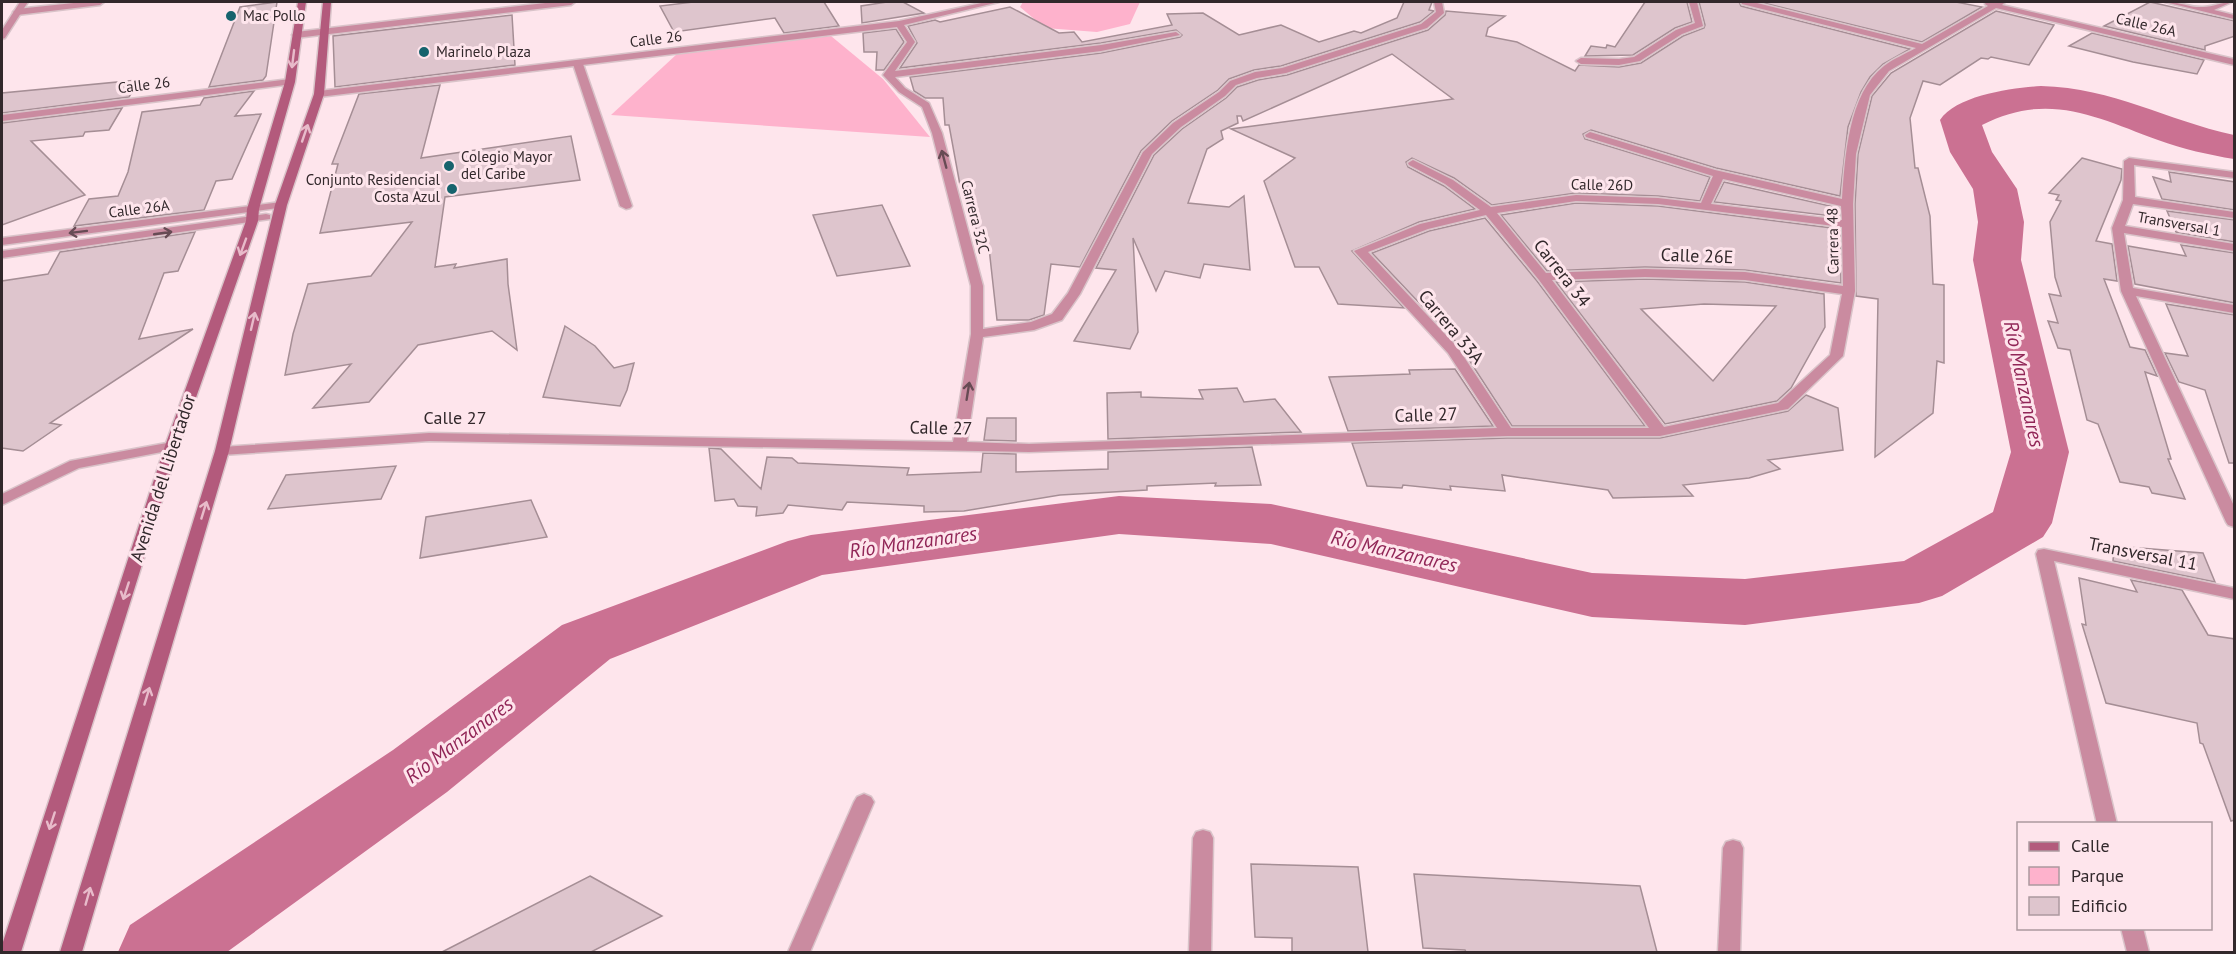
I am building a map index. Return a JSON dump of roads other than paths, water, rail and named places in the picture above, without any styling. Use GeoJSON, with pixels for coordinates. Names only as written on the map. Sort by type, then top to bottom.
{"type":"FeatureCollection","features":[{"type":"Feature","properties":{"kind":"main road","name":"Avenida del Libertador"},"geometry":{"type":"LineString","coordinates":[[10,952],[172,446],[253,215],[290,82],[302,2]]}},
{"type":"Feature","properties":{"kind":"main road"},"geometry":{"type":"LineString","coordinates":[[71,952],[222,451],[280,209],[319,94],[327,2]]}},
{"type":"Feature","properties":{"kind":"street"},"geometry":{"type":"LineString","coordinates":[[2,36],[24,2]]}},
{"type":"Feature","properties":{"kind":"street"},"geometry":{"type":"LineString","coordinates":[[2,19],[100,2]]}},
{"type":"Feature","properties":{"kind":"street"},"geometry":{"type":"LineString","coordinates":[[296,34],[571,2]]}},
{"type":"Feature","properties":{"kind":"street","name":"Calle 26"},"geometry":{"type":"LineString","coordinates":[[319,94],[899,24],[995,2]]}},
{"type":"Feature","properties":{"kind":"street"},"geometry":{"type":"LineString","coordinates":[[977,334],[1034,326],[1057,317],[1074,294],[1148,152],[1177,125],[1222,94],[1233,82],[1283,70],[1424,26],[1440,13],[1438,2]]}},
{"type":"Feature","properties":{"kind":"street"},"geometry":{"type":"LineString","coordinates":[[1581,61],[1619,62],[1637,59],[1679,32],[1700,24],[1693,2]]}},
{"type":"Feature","properties":{"kind":"street"},"geometry":{"type":"LineString","coordinates":[[1745,2],[1923,47]]}},
{"type":"Feature","properties":{"kind":"street","name":"Calle 26A"},"geometry":{"type":"LineString","coordinates":[[1981,2],[1998,3],[2235,62]]}},
{"type":"Feature","properties":{"kind":"street"},"geometry":{"type":"LineString","coordinates":[[2169,2],[2235,17]]}},
{"type":"Feature","properties":{"kind":"street"},"geometry":{"type":"LineString","coordinates":[[2205,10],[2228,2]]}},
{"type":"Feature","properties":{"kind":"street","name":"Carrera 48"},"geometry":{"type":"LineString","coordinates":[[1660,432],[1783,406],[1836,356],[1849,291],[1847,204],[1851,154],[1865,95],[1886,69],[1998,3]]}},
{"type":"Feature","properties":{"kind":"street"},"geometry":{"type":"LineString","coordinates":[[888,75],[911,42],[899,24]]}},
{"type":"Feature","properties":{"kind":"street"},"geometry":{"type":"LineString","coordinates":[[888,75],[1101,48],[1176,35]]}},
{"type":"Feature","properties":{"kind":"street"},"geometry":{"type":"LineString","coordinates":[[578,64],[626,206]]}},
{"type":"Feature","properties":{"kind":"street","name":"Carrera 32C"},"geometry":{"type":"LineString","coordinates":[[888,75],[902,90],[926,105],[937,133],[977,286],[977,334],[959,448]]}},
{"type":"Feature","properties":{"kind":"street","name":"Calle 26"},"geometry":{"type":"LineString","coordinates":[[2,118],[290,82]]}},
{"type":"Feature","properties":{"kind":"street"},"geometry":{"type":"LineString","coordinates":[[1590,135],[1719,175],[1847,204]]}},
{"type":"Feature","properties":{"kind":"street"},"geometry":{"type":"LineString","coordinates":[[2235,175],[2129,161],[2129,200],[2118,228],[2127,291],[2235,522]]}},
{"type":"Feature","properties":{"kind":"street","name":"Carrera 34"},"geometry":{"type":"LineString","coordinates":[[1413,164],[1449,182],[1489,211],[1543,277],[1660,432]]}},
{"type":"Feature","properties":{"kind":"street"},"geometry":{"type":"LineString","coordinates":[[1705,206],[1719,175]]}},
{"type":"Feature","properties":{"kind":"street","name":"Calle 26D"},"geometry":{"type":"LineString","coordinates":[[1360,251],[1424,226],[1489,211],[1576,198],[1705,206],[1849,224]]}},
{"type":"Feature","properties":{"kind":"street"},"geometry":{"type":"LineString","coordinates":[[2129,200],[2235,215]]}},
{"type":"Feature","properties":{"kind":"street","name":"Calle 26A"},"geometry":{"type":"LineString","coordinates":[[2,255],[280,209]]}},
{"type":"Feature","properties":{"kind":"street","name":"Calle 26A"},"geometry":{"type":"LineString","coordinates":[[2,242],[253,215]]}},
{"type":"Feature","properties":{"kind":"street","name":"Transversal 1"},"geometry":{"type":"LineString","coordinates":[[2118,228],[2235,248]]}},
{"type":"Feature","properties":{"kind":"street","name":"Carrera 33A"},"geometry":{"type":"LineString","coordinates":[[1360,251],[1453,351],[1507,432]]}},
{"type":"Feature","properties":{"kind":"street","name":"Calle 26E"},"geometry":{"type":"LineString","coordinates":[[1543,277],[1645,273],[1745,276],[1849,291]]}},
{"type":"Feature","properties":{"kind":"street"},"geometry":{"type":"LineString","coordinates":[[2127,291],[2235,309]]}},
{"type":"Feature","properties":{"kind":"street","name":"Calle 27"},"geometry":{"type":"LineString","coordinates":[[222,451],[429,437],[1041,448],[1507,432],[1660,432]]}},
{"type":"Feature","properties":{"kind":"street"},"geometry":{"type":"LineString","coordinates":[[2,500],[75,464],[172,446]]}},
{"type":"Feature","properties":{"kind":"street","name":"Transversal 11"},"geometry":{"type":"LineString","coordinates":[[2107,822],[2044,554],[2235,593]]}},
{"type":"Feature","properties":{"kind":"street"},"geometry":{"type":"LineString","coordinates":[[799,952],[864,802]]}},
{"type":"Feature","properties":{"kind":"street"},"geometry":{"type":"LineString","coordinates":[[1200,952],[1203,838]]}},
{"type":"Feature","properties":{"kind":"street"},"geometry":{"type":"LineString","coordinates":[[1729,952],[1733,848]]}},
{"type":"Feature","properties":{"kind":"street"},"geometry":{"type":"LineString","coordinates":[[2132,930],[2138,952]]}},
{"type":"Feature","properties":{"kind":"waterway","name":"Río Manzanares"},"geometry":{"type":"LineString","coordinates":[[161,952],[420,771],[586,642],[811,556],[1119,515],[1271,524],[1592,595],[1745,602],[1919,581],[2021,523],[2040,452],[1997,260],[2001,222],[1995,189],[1971,152],[1960,120],[2000,103],[2041,97],[2062,98],[2104,105],[2181,135],[2234,147]]}},
{"type":"Feature","properties":{"kind":"place","name":"Mac Pollo"},"geometry":{"type":"Point","coordinates":[231,16]}},
{"type":"Feature","properties":{"kind":"place","name":"Marinelo Plaza"},"geometry":{"type":"Point","coordinates":[424,52]}},
{"type":"Feature","properties":{"kind":"place","name":"Colegio Mayor del Caribe"},"geometry":{"type":"Point","coordinates":[449,166]}},
{"type":"Feature","properties":{"kind":"place","name":"Conjunto Residencial Costa Azul"},"geometry":{"type":"Point","coordinates":[452,189]}}]}
